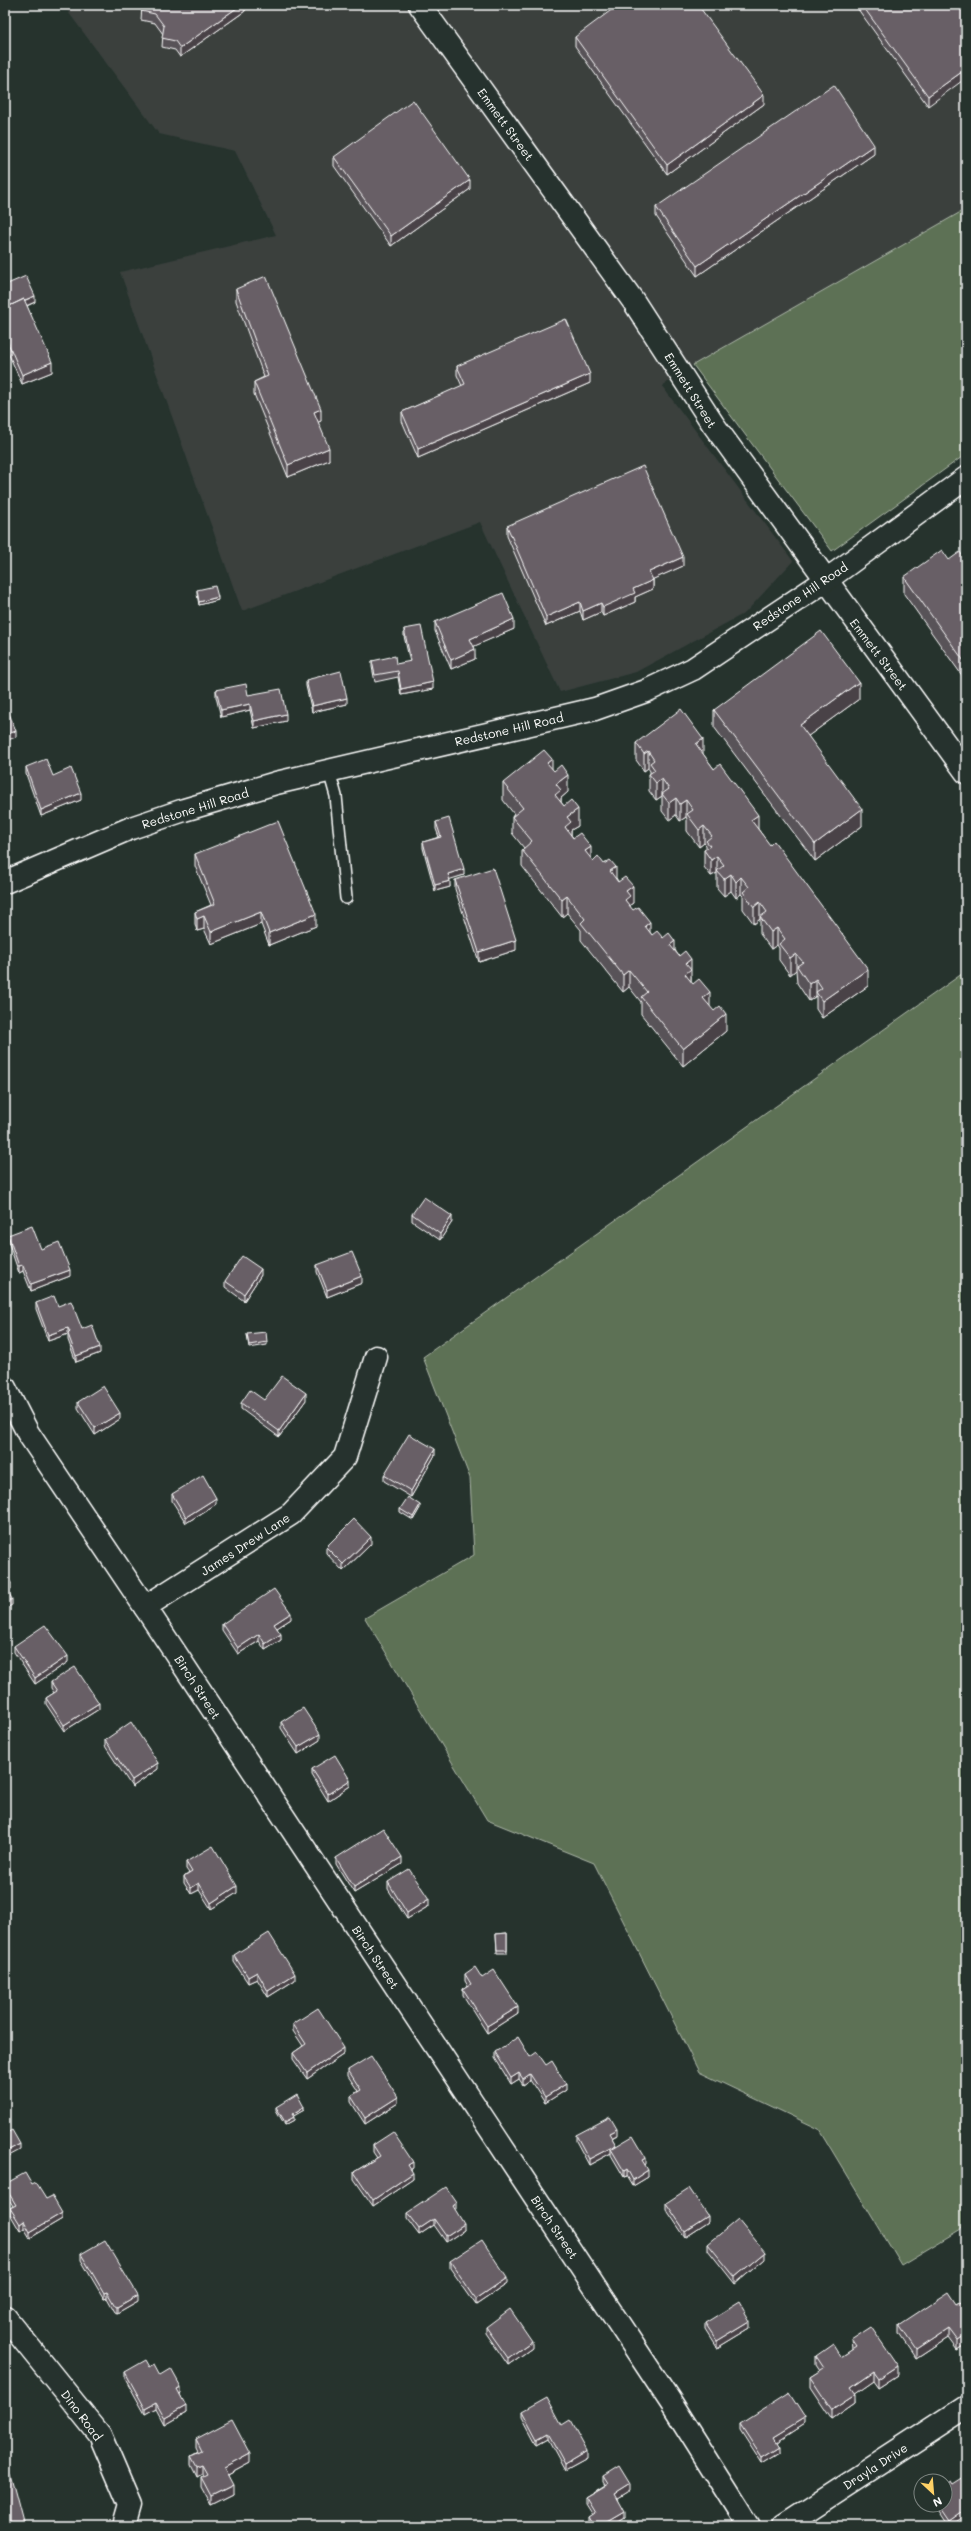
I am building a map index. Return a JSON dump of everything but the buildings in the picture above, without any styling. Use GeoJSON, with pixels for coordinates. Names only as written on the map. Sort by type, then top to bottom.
{"type":"FeatureCollection","features":[{"type":"Feature","properties":{"kind":"main road","name":"Emmett Street"},"geometry":{"type":"LineString","coordinates":[[420,5],[634,302],[713,424],[966,772]]}},
{"type":"Feature","properties":{"kind":"main road","name":"Redstone Hill Road"},"geometry":{"type":"LineString","coordinates":[[5,882],[131,828],[253,790],[595,709],[646,691],[693,669],[825,580],[966,478]]}},
{"type":"Feature","properties":{"kind":"main road","name":"James Drew Lane"},"geometry":{"type":"LineString","coordinates":[[146,1607],[291,1514],[345,1457],[376,1357]]}},
{"type":"Feature","properties":{"kind":"main road","name":"Birch Street"},"geometry":{"type":"LineString","coordinates":[[5,1388],[28,1433],[146,1607],[672,2404],[749,2526]]}},
{"type":"Feature","properties":{"kind":"main road","name":"Dino Road"},"geometry":{"type":"LineString","coordinates":[[5,2317],[100,2435],[130,2505],[124,2526]]}},
{"type":"Feature","properties":{"kind":"main road","name":"Drayla Drive"},"geometry":{"type":"LineString","coordinates":[[783,2526],[966,2407]]}},
{"type":"Feature","properties":{"kind":"lane"},"geometry":{"type":"LineString","coordinates":[[329,771],[336,796],[346,898]]}},
{"type":"Feature","properties":{"kind":"shaded area"},"geometry":{"type":"Polygon","coordinates":[[[63,5],[966,5],[966,209],[693,365],[662,386],[793,561],[745,613],[636,672],[560,692],[480,522],[242,611],[120,272],[276,235],[235,151],[159,134],[63,5]]]}},
{"type":"Feature","properties":{"kind":"green space"},"geometry":{"type":"Polygon","coordinates":[[[966,209],[966,454],[832,551],[693,365],[966,209]]]}},
{"type":"Feature","properties":{"kind":"green space"},"geometry":{"type":"Polygon","coordinates":[[[966,971],[966,2226],[901,2265],[819,2129],[699,2072],[594,1863],[487,1820],[365,1618],[474,1555],[470,1478],[423,1357],[966,971]]]}}]}
